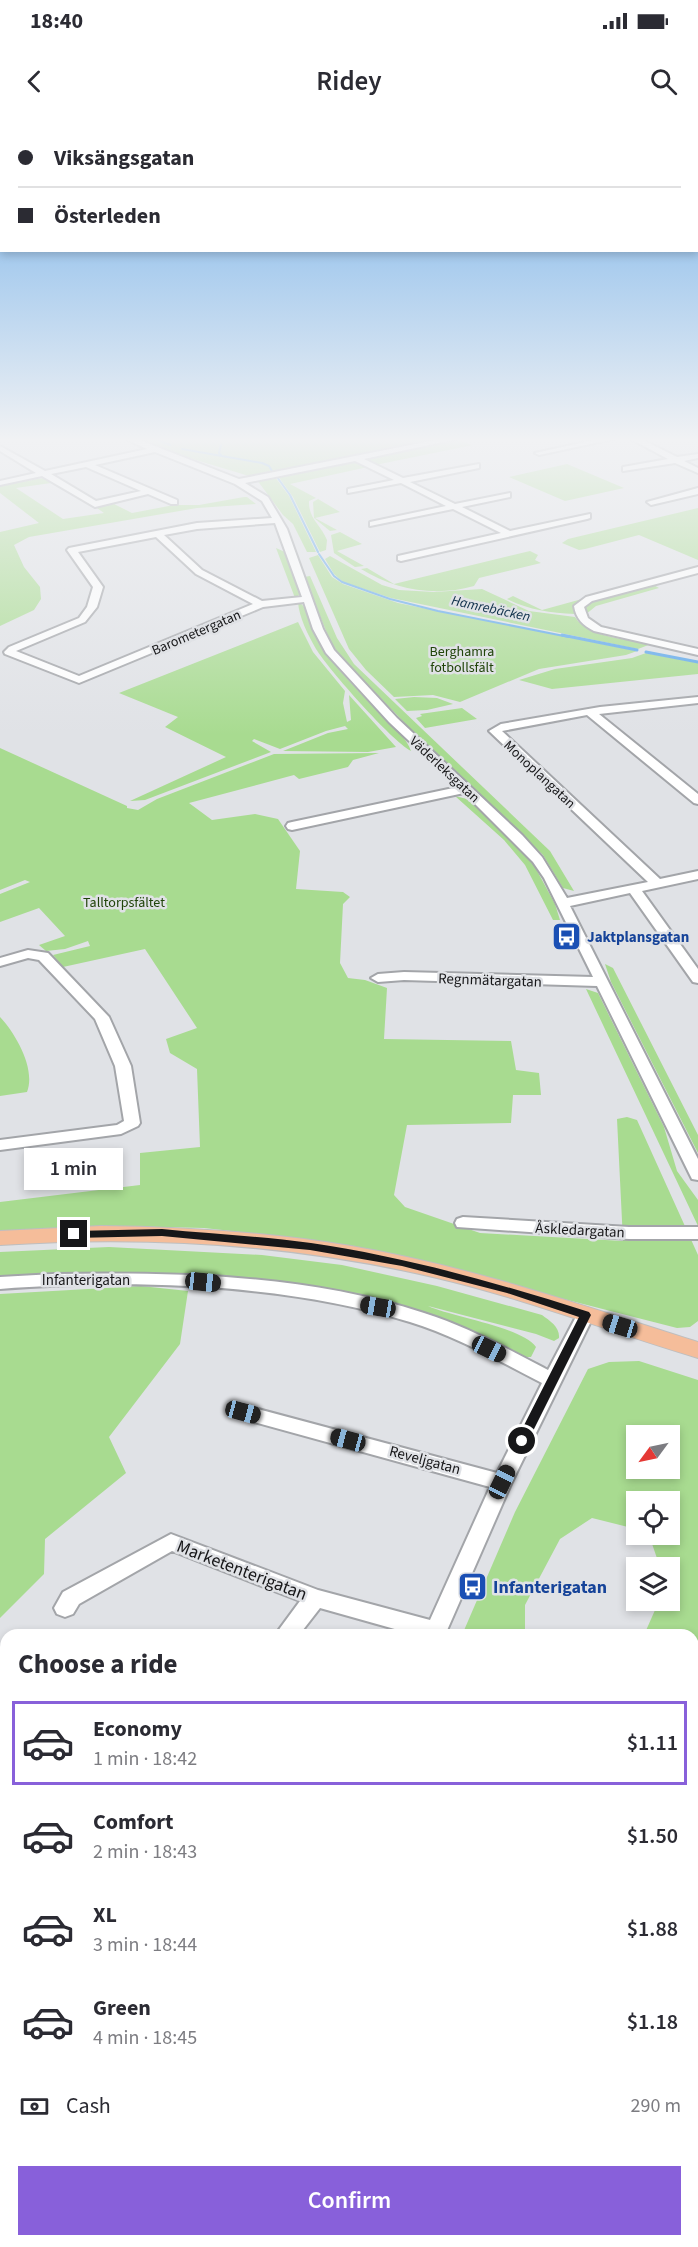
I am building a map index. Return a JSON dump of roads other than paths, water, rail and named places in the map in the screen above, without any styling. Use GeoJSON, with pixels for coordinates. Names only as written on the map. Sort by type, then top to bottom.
{"type":"FeatureCollection","features":[{"type":"Feature","properties":{"kind":"main road"},"geometry":{"type":"LineString","coordinates":[[0,1238],[162,1233],[310,1247],[402,1263],[510,1290],[698,1350]]}},
{"type":"Feature","properties":{"kind":"street","name":"Barometergatan"},"geometry":{"type":"LineString","coordinates":[[147,536],[71,552],[98,587],[88,614],[74,625],[9,652],[80,680],[261,604],[308,599]]}},
{"type":"Feature","properties":{"kind":"street"},"geometry":{"type":"LineString","coordinates":[[160,536],[199,572],[261,604]]}},
{"type":"Feature","properties":{"kind":"street","name":"Väderleksgatan"},"geometry":{"type":"LineString","coordinates":[[284,536],[318,629],[330,651],[393,720],[538,860],[564,903],[698,1175]]}},
{"type":"Feature","properties":{"kind":"street"},"geometry":{"type":"LineString","coordinates":[[401,558],[500,536]]}},
{"type":"Feature","properties":{"kind":"street"},"geometry":{"type":"LineString","coordinates":[[698,570],[589,599],[579,606],[579,610],[585,621],[606,632],[698,652]]}},
{"type":"Feature","properties":{"kind":"street"},"geometry":{"type":"LineString","coordinates":[[590,712],[693,701],[698,710]]}},
{"type":"Feature","properties":{"kind":"street"},"geometry":{"type":"LineString","coordinates":[[590,712],[695,795]]}},
{"type":"Feature","properties":{"kind":"street","name":"Monoplangatan"},"geometry":{"type":"LineString","coordinates":[[590,712],[501,727],[495,731],[658,884]]}},
{"type":"Feature","properties":{"kind":"street"},"geometry":{"type":"LineString","coordinates":[[292,826],[467,789]]}},
{"type":"Feature","properties":{"kind":"street"},"geometry":{"type":"LineString","coordinates":[[564,903],[698,876]]}},
{"type":"Feature","properties":{"kind":"street"},"geometry":{"type":"LineString","coordinates":[[634,889],[698,979]]}},
{"type":"Feature","properties":{"kind":"street"},"geometry":{"type":"LineString","coordinates":[[0,962],[28,954],[43,956],[70,981],[102,1017],[123,1066],[132,1123],[122,1129],[0,1144]]}},
{"type":"Feature","properties":{"kind":"street","name":"Regnmätargatan"},"geometry":{"type":"LineString","coordinates":[[378,978],[404,976],[602,982]]}},
{"type":"Feature","properties":{"kind":"street","name":"Åskledargatan"},"geometry":{"type":"LineString","coordinates":[[463,1223],[629,1233],[698,1233]]}},
{"type":"Feature","properties":{"kind":"street","name":"Infanterigatan"},"geometry":{"type":"LineString","coordinates":[[0,1283],[29,1280],[182,1280],[289,1291],[378,1307],[418,1318],[474,1341],[552,1380]]}},
{"type":"Feature","properties":{"kind":"street"},"geometry":{"type":"LineString","coordinates":[[437,1629],[502,1482],[585,1315]]}},
{"type":"Feature","properties":{"kind":"street","name":"Reveljgatan"},"geometry":{"type":"LineString","coordinates":[[243,1412],[502,1482]]}},
{"type":"Feature","properties":{"kind":"street","name":"Marketenterigatan"},"geometry":{"type":"LineString","coordinates":[[65,1608],[71,1598],[171,1542],[315,1598],[421,1629]]}},
{"type":"Feature","properties":{"kind":"street"},"geometry":{"type":"LineString","coordinates":[[291,1629],[315,1598]]}},
{"type":"Feature","properties":{"kind":"waterway","name":"Hamrebäcken"},"geometry":{"type":"LineString","coordinates":[[310,536],[318,552]]}},
{"type":"Feature","properties":{"kind":"waterway","name":"Hamrebäcken"},"geometry":{"type":"LineString","coordinates":[[319,554],[334,576],[342,582],[390,599],[569,637]]}},
{"type":"Feature","properties":{"kind":"waterway","name":"Hamrebäcken"},"geometry":{"type":"LineString","coordinates":[[562,635],[637,650]]}},
{"type":"Feature","properties":{"kind":"waterway","name":"Hamrebäcken"},"geometry":{"type":"LineString","coordinates":[[646,652],[698,662]]}},
{"type":"Feature","properties":{"kind":"place","name":"Jaktplansgatan"},"geometry":{"type":"Point","coordinates":[566,937]}},
{"type":"Feature","properties":{"kind":"place","name":"Infanterigatan"},"geometry":{"type":"Point","coordinates":[472,1587]}},
{"type":"Feature","properties":{"kind":"park label","name":"Berghamra fotbollsfält"},"geometry":{"type":"Point","coordinates":[462,660]}},
{"type":"Feature","properties":{"kind":"park label","name":"Talltorpsfältet"},"geometry":{"type":"Point","coordinates":[124,902]}}]}
